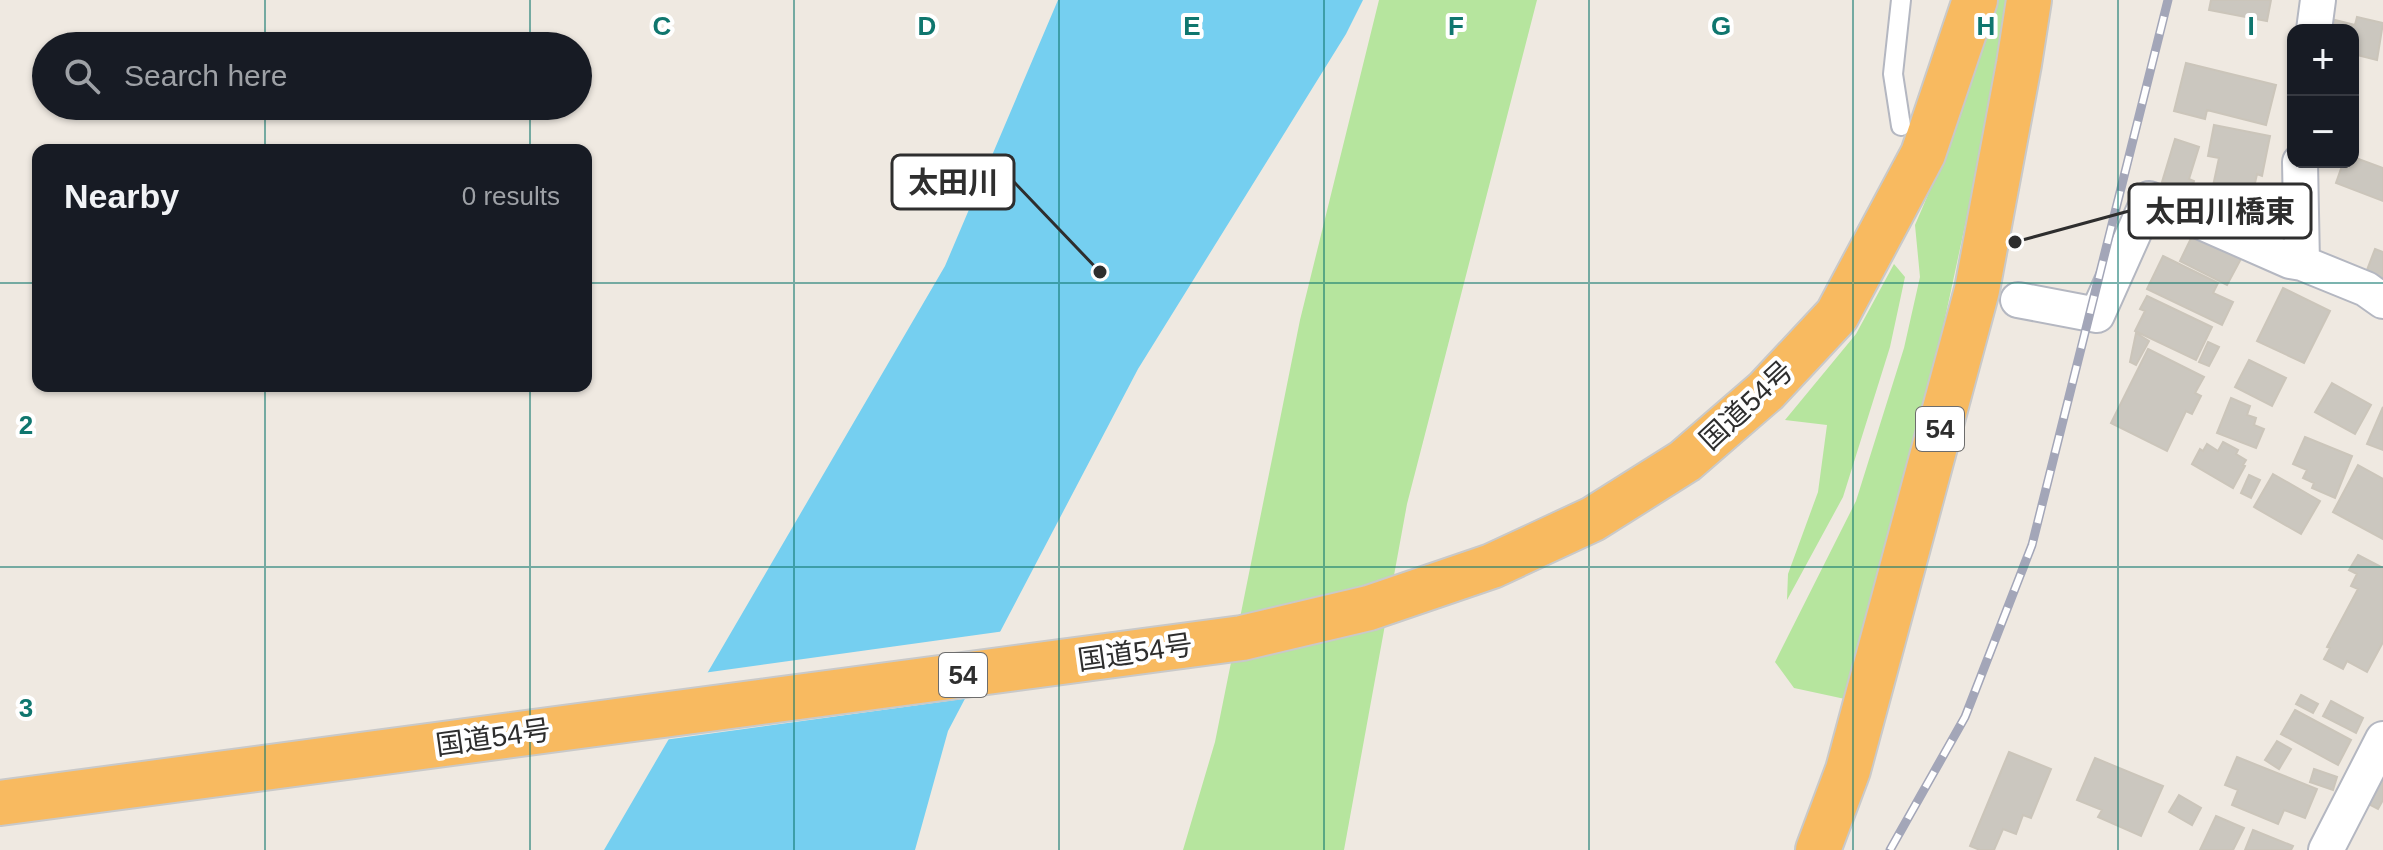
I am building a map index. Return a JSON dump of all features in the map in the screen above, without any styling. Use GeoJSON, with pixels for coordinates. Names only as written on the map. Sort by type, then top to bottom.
{"type":"FeatureCollection","features":[{"type":"Feature","properties":{"kind":"highway","name":"国道54号"},"geometry":{"type":"LineString","coordinates":[[0,803],[1242,638],[1369,608],[1492,566],[1593,519],[1685,461],[1766,391],[1837,315],[1923,154],[1975,0]]}},
{"type":"Feature","properties":{"kind":"highway","name":"54"},"geometry":{"type":"LineString","coordinates":[[1818,850],[1848,770],[1977,290],[2029,0]]}},
{"type":"Feature","properties":{"kind":"street"},"geometry":{"type":"LineString","coordinates":[[2315,24],[2318,0]]}},
{"type":"Feature","properties":{"kind":"street"},"geometry":{"type":"LineString","coordinates":[[2300,168],[2302,263]]}},
{"type":"Feature","properties":{"kind":"street"},"geometry":{"type":"LineString","coordinates":[[2018,300],[2097,315],[2149,199],[2290,261],[2366,289],[2383,301]]}},
{"type":"Feature","properties":{"kind":"street"},"geometry":{"type":"LineString","coordinates":[[2326,850],[2383,739]]}},
{"type":"Feature","properties":{"kind":"lane"},"geometry":{"type":"LineString","coordinates":[[1901,0],[1893,74],[1901,126]]}},
{"type":"Feature","properties":{"kind":"green space"},"geometry":{"type":"Polygon","coordinates":[[[1379,0],[1537,0],[1407,504],[1344,850],[1183,850],[1215,742],[1300,320],[1379,0]]]}},
{"type":"Feature","properties":{"kind":"green space"},"geometry":{"type":"Polygon","coordinates":[[[1997,0],[2010,0],[1936,360],[1845,699],[1794,688],[1775,662],[1856,501],[1904,348],[1920,277],[1915,225],[1952,139],[1997,0]]]}},
{"type":"Feature","properties":{"kind":"green space"},"geometry":{"type":"Polygon","coordinates":[[[1894,264],[1905,277],[1890,347],[1843,497],[1787,600],[1788,574],[1818,492],[1827,425],[1785,420],[1856,334],[1894,264]]]}},
{"type":"Feature","properties":{"kind":"water"},"geometry":{"type":"Polygon","coordinates":[[[1058,0],[1363,0],[1346,34],[1138,369],[948,731],[915,850],[604,850],[945,266],[1058,0]]]}},
{"type":"Feature","properties":{"kind":"pier"},"geometry":{"type":"Polygon","coordinates":[[[1005,631],[970,698],[664,740],[703,673],[1005,631]]]}},
{"type":"Feature","properties":{"kind":"building"},"geometry":{"type":"Polygon","coordinates":[[[2211,0],[2271,0],[2267,21],[2209,10],[2211,0]]]}},
{"type":"Feature","properties":{"kind":"building"},"geometry":{"type":"Polygon","coordinates":[[[2357,17],[2383,23],[2377,60],[2359,56],[2359,24],[2355,24],[2357,17]]]}},
{"type":"Feature","properties":{"kind":"building"},"geometry":{"type":"Polygon","coordinates":[[[2186,63],[2276,85],[2266,125],[2207,110],[2205,119],[2174,111],[2186,63]]]}},
{"type":"Feature","properties":{"kind":"building"},"geometry":{"type":"Polygon","coordinates":[[[2214,125],[2270,136],[2262,176],[2257,174],[2249,210],[2236,207],[2234,219],[2207,214],[2219,158],[2208,156],[2214,125]]]}},
{"type":"Feature","properties":{"kind":"building"},"geometry":{"type":"Polygon","coordinates":[[[2175,139],[2199,147],[2189,179],[2194,181],[2188,202],[2163,194],[2166,183],[2162,182],[2175,139]]]}},
{"type":"Feature","properties":{"kind":"building"},"geometry":{"type":"Polygon","coordinates":[[[2359,159],[2383,168],[2383,201],[2336,183],[2341,168],[2359,168],[2359,159]]]}},
{"type":"Feature","properties":{"kind":"building"},"geometry":{"type":"Polygon","coordinates":[[[2194,232],[2242,257],[2227,285],[2180,261],[2194,232]]]}},
{"type":"Feature","properties":{"kind":"building"},"geometry":{"type":"Polygon","coordinates":[[[2375,249],[2383,252],[2383,285],[2364,278],[2375,249]]]}},
{"type":"Feature","properties":{"kind":"building"},"geometry":{"type":"Polygon","coordinates":[[[2163,256],[2218,283],[2213,293],[2233,302],[2222,325],[2147,289],[2163,256]]]}},
{"type":"Feature","properties":{"kind":"building"},"geometry":{"type":"Polygon","coordinates":[[[2283,288],[2330,311],[2304,363],[2257,341],[2283,288]]]}},
{"type":"Feature","properties":{"kind":"building"},"geometry":{"type":"Polygon","coordinates":[[[2147,296],[2212,327],[2196,360],[2135,331],[2145,311],[2140,309],[2147,296]]]}},
{"type":"Feature","properties":{"kind":"building"},"geometry":{"type":"Polygon","coordinates":[[[2136,333],[2149,341],[2136,365],[2130,362],[2136,333]]]}},
{"type":"Feature","properties":{"kind":"building"},"geometry":{"type":"Polygon","coordinates":[[[2208,342],[2219,347],[2209,366],[2199,362],[2208,342]]]}},
{"type":"Feature","properties":{"kind":"building"},"geometry":{"type":"Polygon","coordinates":[[[2148,349],[2204,377],[2195,393],[2201,396],[2192,414],[2186,411],[2167,451],[2111,423],[2148,349]]]}},
{"type":"Feature","properties":{"kind":"building"},"geometry":{"type":"Polygon","coordinates":[[[2249,360],[2286,378],[2272,406],[2235,387],[2249,360]]]}},
{"type":"Feature","properties":{"kind":"building"},"geometry":{"type":"Polygon","coordinates":[[[2332,383],[2371,405],[2355,434],[2315,412],[2332,383]]]}},
{"type":"Feature","properties":{"kind":"building"},"geometry":{"type":"Polygon","coordinates":[[[2231,398],[2250,406],[2247,415],[2256,418],[2254,425],[2264,429],[2256,448],[2217,433],[2231,398]]]}},
{"type":"Feature","properties":{"kind":"building"},"geometry":{"type":"Polygon","coordinates":[[[2383,407],[2383,450],[2367,444],[2383,407]]]}},
{"type":"Feature","properties":{"kind":"building"},"geometry":{"type":"Polygon","coordinates":[[[2305,437],[2352,456],[2335,498],[2312,488],[2314,483],[2303,478],[2307,470],[2293,464],[2305,437]]]}},
{"type":"Feature","properties":{"kind":"building"},"geometry":{"type":"Polygon","coordinates":[[[2223,442],[2238,450],[2236,454],[2246,460],[2233,488],[2192,464],[2200,449],[2203,451],[2207,444],[2218,451],[2223,442]]]}},
{"type":"Feature","properties":{"kind":"building"},"geometry":{"type":"Polygon","coordinates":[[[2358,465],[2383,479],[2383,539],[2333,512],[2358,465]]]}},
{"type":"Feature","properties":{"kind":"building"},"geometry":{"type":"Polygon","coordinates":[[[2273,474],[2320,501],[2301,534],[2254,507],[2273,474]]]}},
{"type":"Feature","properties":{"kind":"building"},"geometry":{"type":"Polygon","coordinates":[[[2249,475],[2260,480],[2251,498],[2241,493],[2249,475]]]}},
{"type":"Feature","properties":{"kind":"building"},"geometry":{"type":"Polygon","coordinates":[[[2358,555],[2383,568],[2383,642],[2367,672],[2347,661],[2343,669],[2324,659],[2330,648],[2327,647],[2358,589],[2351,586],[2357,574],[2349,570],[2358,555]]]}},
{"type":"Feature","properties":{"kind":"building"},"geometry":{"type":"Polygon","coordinates":[[[2301,695],[2318,704],[2313,713],[2296,704],[2301,695]]]}},
{"type":"Feature","properties":{"kind":"building"},"geometry":{"type":"Polygon","coordinates":[[[2331,701],[2363,718],[2356,733],[2323,716],[2331,701]]]}},
{"type":"Feature","properties":{"kind":"building"},"geometry":{"type":"Polygon","coordinates":[[[2295,710],[2351,740],[2338,765],[2281,734],[2295,710]]]}},
{"type":"Feature","properties":{"kind":"building"},"geometry":{"type":"Polygon","coordinates":[[[2277,741],[2291,749],[2279,769],[2265,760],[2277,741]]]}},
{"type":"Feature","properties":{"kind":"building"},"geometry":{"type":"Polygon","coordinates":[[[2009,752],[2051,769],[2031,818],[2023,815],[2016,834],[2003,829],[1994,850],[1980,850],[1970,846],[2009,752]]]}},
{"type":"Feature","properties":{"kind":"building"},"geometry":{"type":"Polygon","coordinates":[[[2383,753],[2383,800],[2378,809],[2359,799],[2383,753]]]}},
{"type":"Feature","properties":{"kind":"building"},"geometry":{"type":"Polygon","coordinates":[[[2237,757],[2317,789],[2305,818],[2284,810],[2278,824],[2232,805],[2238,790],[2225,785],[2237,757]]]}},
{"type":"Feature","properties":{"kind":"building"},"geometry":{"type":"Polygon","coordinates":[[[2095,758],[2163,786],[2141,836],[2098,817],[2102,810],[2077,800],[2095,758]]]}},
{"type":"Feature","properties":{"kind":"building"},"geometry":{"type":"Polygon","coordinates":[[[2314,769],[2337,777],[2333,790],[2310,782],[2314,769]]]}},
{"type":"Feature","properties":{"kind":"building"},"geometry":{"type":"Polygon","coordinates":[[[2179,795],[2201,808],[2192,825],[2169,812],[2179,795]]]}},
{"type":"Feature","properties":{"kind":"building"},"geometry":{"type":"Polygon","coordinates":[[[2216,816],[2244,828],[2233,850],[2200,850],[2216,816]]]}},
{"type":"Feature","properties":{"kind":"building"},"geometry":{"type":"Polygon","coordinates":[[[2253,830],[2293,846],[2291,850],[2245,850],[2253,830]]]}},
{"type":"Feature","properties":{"kind":"railway"},"geometry":{"type":"LineString","coordinates":[[1890,850],[1965,717],[2032,545],[2168,0]]}},
{"type":"Feature","properties":{"kind":"place","name":"太田川橋東"},"geometry":{"type":"Point","coordinates":[2015,242]}},
{"type":"Feature","properties":{"kind":"place","name":"太田川"},"geometry":{"type":"Point","coordinates":[1100,272]}}]}
